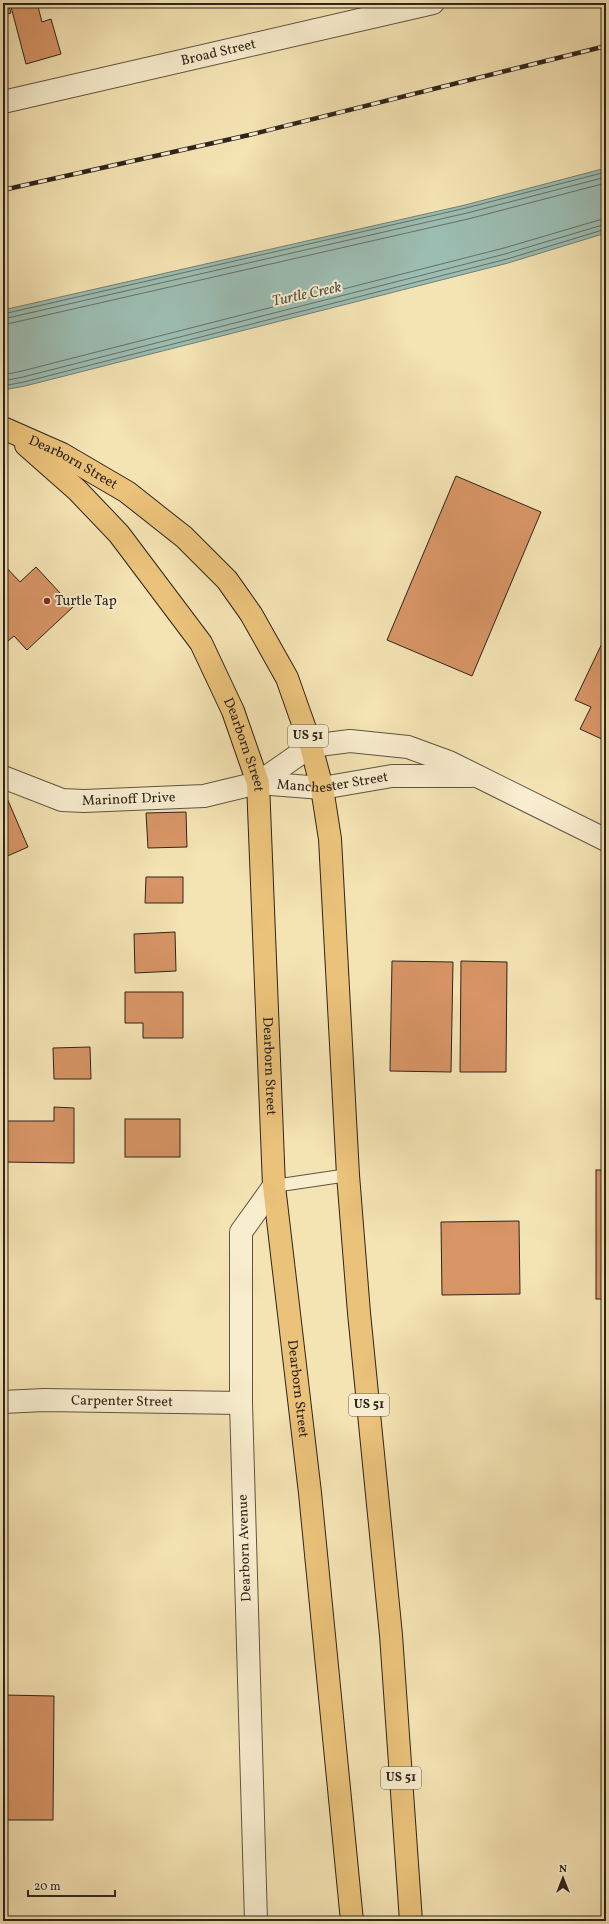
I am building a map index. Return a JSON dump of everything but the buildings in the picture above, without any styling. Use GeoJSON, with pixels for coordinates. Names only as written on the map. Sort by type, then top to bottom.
{"type":"FeatureCollection","features":[{"type":"Feature","properties":{"kind":"main road","name":"Dearborn Street"},"geometry":{"type":"LineString","coordinates":[[6,430],[62,454],[127,492],[184,537],[227,580],[251,614],[287,678],[311,746],[322,788],[330,839],[348,1175],[359,1313],[391,1635],[412,1921]]}},
{"type":"Feature","properties":{"kind":"main road","name":"Dearborn Street"},"geometry":{"type":"LineString","coordinates":[[6,430],[77,490],[119,534],[201,643],[233,711],[258,783],[274,1186],[310,1485],[352,1921]]}},
{"type":"Feature","properties":{"kind":"street","name":"Broad Street"},"geometry":{"type":"LineString","coordinates":[[3,102],[433,3]]}},
{"type":"Feature","properties":{"kind":"street","name":"Manchester Street"},"geometry":{"type":"LineString","coordinates":[[258,783],[311,746],[350,742],[408,747],[449,762],[606,840]]}},
{"type":"Feature","properties":{"kind":"street","name":"Manchester Street"},"geometry":{"type":"LineString","coordinates":[[258,783],[322,788],[392,776],[477,776]]}},
{"type":"Feature","properties":{"kind":"street","name":"Marinoff Drive"},"geometry":{"type":"LineString","coordinates":[[3,777],[62,800],[84,801],[204,796],[258,783]]}},
{"type":"Feature","properties":{"kind":"street","name":"Dearborn Avenue"},"geometry":{"type":"LineString","coordinates":[[256,1921],[240,1403],[240,1232],[274,1186]]}},
{"type":"Feature","properties":{"kind":"street","name":"Carpenter Street"},"geometry":{"type":"LineString","coordinates":[[3,1402],[44,1400],[240,1403]]}},
{"type":"Feature","properties":{"kind":"lane"},"geometry":{"type":"LineString","coordinates":[[274,1186],[348,1175]]}},
{"type":"Feature","properties":{"kind":"water","name":"Turtle Creek"},"geometry":{"type":"Polygon","coordinates":[[[606,168],[606,233],[508,263],[25,386],[3,390],[3,310],[465,205],[606,168]]]}},
{"type":"Feature","properties":{"kind":"railway"},"geometry":{"type":"LineString","coordinates":[[3,190],[249,135],[606,46]]}},
{"type":"Feature","properties":{"kind":"place","name":"Turtle Tap"},"geometry":{"type":"Point","coordinates":[47,601]}}]}
